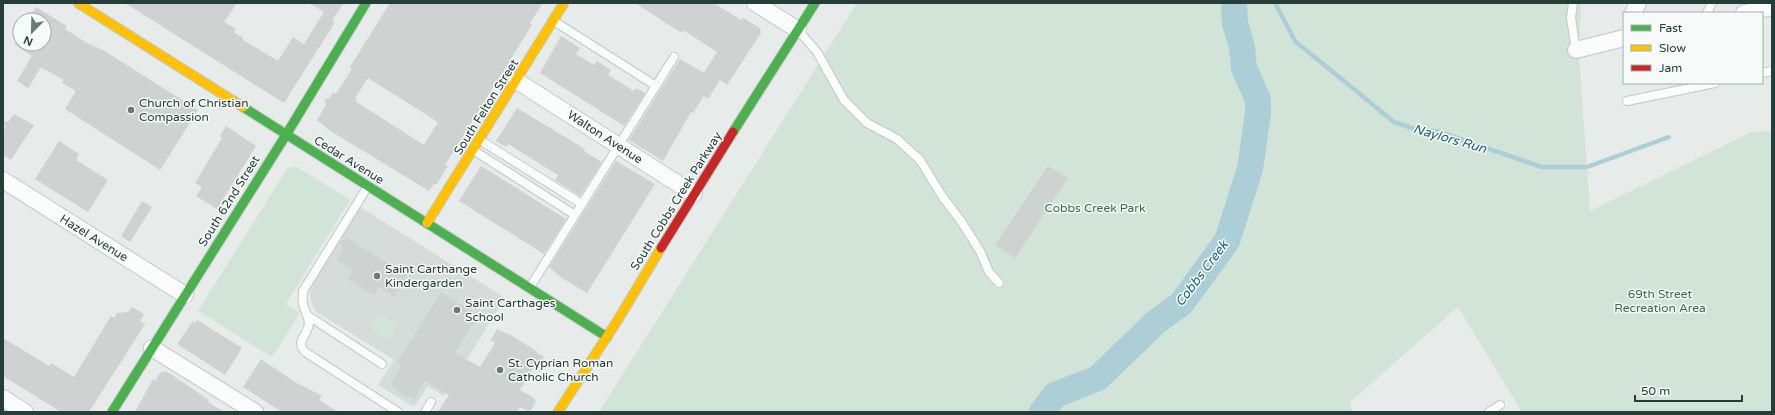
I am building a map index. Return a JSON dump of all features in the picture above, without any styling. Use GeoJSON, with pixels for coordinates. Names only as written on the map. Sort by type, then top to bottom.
{"type":"FeatureCollection","features":[{"type":"Feature","properties":{"kind":"street","name":"Cedar Avenue"},"geometry":{"type":"LineString","coordinates":[[78,3],[607,337]]}},
{"type":"Feature","properties":{"kind":"street","name":"South 62nd Street"},"geometry":{"type":"LineString","coordinates":[[112,412],[286,135],[366,3]]}},
{"type":"Feature","properties":{"kind":"street","name":"South Felton Street"},"geometry":{"type":"LineString","coordinates":[[427,223],[564,3]]}},
{"type":"Feature","properties":{"kind":"street"},"geometry":{"type":"LineString","coordinates":[[755,3],[798,30]]}},
{"type":"Feature","properties":{"kind":"street","name":"South Cobbs Creek Parkway"},"geometry":{"type":"LineString","coordinates":[[558,412],[607,337],[694,194],[815,3]]}},
{"type":"Feature","properties":{"kind":"street"},"geometry":{"type":"LineString","coordinates":[[1634,12],[1638,3]]}},
{"type":"Feature","properties":{"kind":"street"},"geometry":{"type":"LineString","coordinates":[[1749,12],[1772,7]]}},
{"type":"Feature","properties":{"kind":"street"},"geometry":{"type":"LineString","coordinates":[[1576,50],[1623,36]]}},
{"type":"Feature","properties":{"kind":"street","name":"Walton Avenue"},"geometry":{"type":"LineString","coordinates":[[516,80],[694,194]]}},
{"type":"Feature","properties":{"kind":"street","name":"Hazel Avenue"},"geometry":{"type":"LineString","coordinates":[[3,180],[185,295]]}},
{"type":"Feature","properties":{"kind":"street"},"geometry":{"type":"LineString","coordinates":[[152,348],[255,412]]}},
{"type":"Feature","properties":{"kind":"street"},"geometry":{"type":"LineString","coordinates":[[3,398],[25,412]]}},
{"type":"Feature","properties":{"kind":"lane"},"geometry":{"type":"LineString","coordinates":[[1573,3],[1571,18],[1576,50]]}},
{"type":"Feature","properties":{"kind":"lane"},"geometry":{"type":"LineString","coordinates":[[1708,12],[1712,3]]}},
{"type":"Feature","properties":{"kind":"lane"},"geometry":{"type":"LineString","coordinates":[[553,20],[656,86]]}},
{"type":"Feature","properties":{"kind":"lane"},"geometry":{"type":"LineString","coordinates":[[798,30],[817,52],[844,100],[867,123],[897,139],[920,160],[942,196],[961,221],[980,251],[989,272],[999,283]]}},
{"type":"Feature","properties":{"kind":"lane"},"geometry":{"type":"LineString","coordinates":[[530,287],[674,57]]}},
{"type":"Feature","properties":{"kind":"lane"},"geometry":{"type":"LineString","coordinates":[[1627,101],[1711,84]]}},
{"type":"Feature","properties":{"kind":"lane"},"geometry":{"type":"LineString","coordinates":[[479,140],[582,204]]}},
{"type":"Feature","properties":{"kind":"lane"},"geometry":{"type":"LineString","coordinates":[[473,150],[575,215]]}},
{"type":"Feature","properties":{"kind":"lane"},"geometry":{"type":"LineString","coordinates":[[368,186],[303,291],[303,302],[309,323],[308,330],[301,341],[301,346],[305,352],[398,412]]}},
{"type":"Feature","properties":{"kind":"lane"},"geometry":{"type":"LineString","coordinates":[[307,315],[382,364]]}},
{"type":"Feature","properties":{"kind":"lane"},"geometry":{"type":"LineString","coordinates":[[425,412],[432,402]]}},
{"type":"Feature","properties":{"kind":"lane"},"geometry":{"type":"LineString","coordinates":[[1489,412],[1500,405]]}},
{"type":"Feature","properties":{"kind":"shaded area"},"geometry":{"type":"Polygon","coordinates":[[[360,207],[505,298],[444,396],[428,386],[414,407],[378,385],[394,360],[315,311],[311,300],[310,293],[312,283],[360,207]]]}},
{"type":"Feature","properties":{"kind":"green space","name":"Cobbs Creek Park"},"geometry":{"type":"Polygon","coordinates":[[[857,3],[1581,3],[1579,55],[1590,211],[1751,132],[1772,131],[1772,412],[1522,412],[1458,307],[1350,402],[1352,412],[599,412],[857,3]]]}},
{"type":"Feature","properties":{"kind":"green space"},"geometry":{"type":"Polygon","coordinates":[[[297,167],[350,200],[286,304],[300,313],[272,357],[198,311],[287,169],[297,167]]]}},
{"type":"Feature","properties":{"kind":"green space"},"geometry":{"type":"Polygon","coordinates":[[[379,312],[399,324],[389,341],[369,328],[379,312]]]}},
{"type":"Feature","properties":{"kind":"building"},"geometry":{"type":"Polygon","coordinates":[[[125,3],[237,3],[224,22],[236,29],[234,32],[243,38],[243,40],[278,61],[293,37],[304,44],[324,12],[309,3],[344,3],[333,19],[334,24],[284,103],[125,3]]]}},
{"type":"Feature","properties":{"kind":"building"},"geometry":{"type":"Polygon","coordinates":[[[390,3],[543,3],[530,23],[532,25],[445,165],[448,166],[437,184],[434,184],[429,191],[329,130],[317,120],[326,105],[324,99],[330,98],[333,92],[335,94],[337,92],[352,69],[350,67],[390,3]],[[368,78],[355,98],[357,99],[355,101],[424,145],[438,122],[368,78]]]}},
{"type":"Feature","properties":{"kind":"building"},"geometry":{"type":"Polygon","coordinates":[[[635,3],[714,3],[741,20],[743,18],[760,28],[761,33],[727,85],[720,80],[708,99],[704,96],[693,113],[691,112],[663,161],[629,140],[680,59],[704,73],[717,52],[685,31],[680,32],[635,3]]]}},
{"type":"Feature","properties":{"kind":"building","name":"Church of Christian Compassion"},"geometry":{"type":"Polygon","coordinates":[[[36,7],[44,12],[33,12],[36,7]]]}},
{"type":"Feature","properties":{"kind":"building","name":"Church of Christian Compassion"},"geometry":{"type":"Polygon","coordinates":[[[52,17],[67,26],[65,29],[87,43],[103,50],[198,110],[160,170],[65,109],[76,91],[62,83],[64,80],[41,67],[28,88],[17,81],[32,56],[26,52],[52,52],[52,17]]]}},
{"type":"Feature","properties":{"kind":"building"},"geometry":{"type":"Polygon","coordinates":[[[561,36],[580,48],[576,54],[594,65],[597,61],[611,70],[608,75],[634,91],[636,88],[645,93],[624,126],[540,73],[561,36]]]}},
{"type":"Feature","properties":{"kind":"building"},"geometry":{"type":"Polygon","coordinates":[[[517,108],[585,149],[584,151],[602,162],[580,196],[555,180],[558,175],[508,144],[506,147],[496,141],[517,108]]]}},
{"type":"Feature","properties":{"kind":"building"},"geometry":{"type":"Polygon","coordinates":[[[14,114],[34,125],[11,160],[3,155],[3,132],[6,127],[3,122],[9,121],[14,114]]]}},
{"type":"Feature","properties":{"kind":"building"},"geometry":{"type":"Polygon","coordinates":[[[226,126],[256,146],[217,209],[196,196],[202,187],[195,183],[222,138],[220,136],[226,126]]]}},
{"type":"Feature","properties":{"kind":"building"},"geometry":{"type":"Polygon","coordinates":[[[59,141],[79,154],[76,160],[108,180],[88,212],[35,179],[59,141]]]}},
{"type":"Feature","properties":{"kind":"building"},"geometry":{"type":"Polygon","coordinates":[[[616,161],[655,184],[587,293],[562,278],[549,267],[616,161]]]}},
{"type":"Feature","properties":{"kind":"building"},"geometry":{"type":"Polygon","coordinates":[[[481,166],[566,219],[544,254],[459,201],[481,166]]]}},
{"type":"Feature","properties":{"kind":"building"},"geometry":{"type":"Polygon","coordinates":[[[1048,166],[1068,178],[1015,258],[995,245],[1048,166]]]}},
{"type":"Feature","properties":{"kind":"building"},"geometry":{"type":"Polygon","coordinates":[[[142,201],[152,207],[130,242],[121,236],[142,201]]]}},
{"type":"Feature","properties":{"kind":"building"},"geometry":{"type":"Polygon","coordinates":[[[347,238],[407,275],[394,296],[379,287],[374,295],[348,279],[353,271],[337,260],[343,249],[340,242],[347,238]]]}},
{"type":"Feature","properties":{"kind":"building"},"geometry":{"type":"Polygon","coordinates":[[[441,292],[478,316],[455,353],[480,367],[495,343],[491,340],[497,329],[507,333],[544,357],[536,369],[534,367],[520,390],[534,398],[536,402],[531,410],[528,411],[520,407],[517,412],[438,412],[449,395],[425,381],[414,399],[410,396],[408,398],[394,389],[395,387],[390,384],[401,366],[397,363],[441,292]]]}},
{"type":"Feature","properties":{"kind":"building"},"geometry":{"type":"Polygon","coordinates":[[[132,307],[144,314],[140,321],[145,324],[89,412],[61,412],[3,376],[3,338],[49,366],[51,363],[74,377],[111,316],[114,318],[117,313],[128,312],[132,307]]]}},
{"type":"Feature","properties":{"kind":"building"},"geometry":{"type":"Polygon","coordinates":[[[197,320],[242,348],[225,375],[177,344],[193,321],[195,323],[197,320]]]}},
{"type":"Feature","properties":{"kind":"building"},"geometry":{"type":"Polygon","coordinates":[[[261,359],[295,382],[322,396],[319,400],[338,412],[282,412],[243,387],[261,359]]]}},
{"type":"Feature","properties":{"kind":"building"},"geometry":{"type":"Polygon","coordinates":[[[166,371],[224,412],[135,412],[153,379],[155,381],[160,373],[166,371]]]}},
{"type":"Feature","properties":{"kind":"waterway","name":"Cobbs Creek"},"geometry":{"type":"LineString","coordinates":[[1042,412],[1055,395],[1098,378],[1156,322],[1181,304],[1227,241],[1250,169],[1258,113],[1258,100],[1244,68],[1242,47],[1235,23],[1234,3]]}},
{"type":"Feature","properties":{"kind":"waterway","name":"Naylors Run"},"geometry":{"type":"LineString","coordinates":[[1275,3],[1295,41],[1394,122],[1415,129],[1440,132],[1542,167],[1587,167],[1669,137]]}},
{"type":"Feature","properties":{"kind":"traffic: fast"},"geometry":{"type":"LineString","coordinates":[[112,412],[286,135],[366,3]]}},
{"type":"Feature","properties":{"kind":"traffic: fast"},"geometry":{"type":"LineString","coordinates":[[733,132],[815,3]]}},
{"type":"Feature","properties":{"kind":"traffic: fast"},"geometry":{"type":"LineString","coordinates":[[243,107],[607,337]]}},
{"type":"Feature","properties":{"kind":"traffic: slow"},"geometry":{"type":"LineString","coordinates":[[78,3],[243,107]]}},
{"type":"Feature","properties":{"kind":"traffic: slow"},"geometry":{"type":"LineString","coordinates":[[427,223],[564,3]]}},
{"type":"Feature","properties":{"kind":"traffic: slow"},"geometry":{"type":"LineString","coordinates":[[558,412],[619,318],[661,248]]}},
{"type":"Feature","properties":{"kind":"traffic: jam"},"geometry":{"type":"LineString","coordinates":[[661,248],[733,132]]}},
{"type":"Feature","properties":{"kind":"place","name":"Church of Christian Compassion"},"geometry":{"type":"Point","coordinates":[131,110]}},
{"type":"Feature","properties":{"kind":"place","name":"Saint Carthange Kindergarden"},"geometry":{"type":"Point","coordinates":[377,276]}},
{"type":"Feature","properties":{"kind":"place","name":"Saint Carthages School"},"geometry":{"type":"Point","coordinates":[457,310]}},
{"type":"Feature","properties":{"kind":"place","name":"St. Cyprian Roman Catholic Church"},"geometry":{"type":"Point","coordinates":[500,370]}},
{"type":"Feature","properties":{"kind":"park label","name":"69th Street Recreation Area"},"geometry":{"type":"Point","coordinates":[1660,301]}}]}
